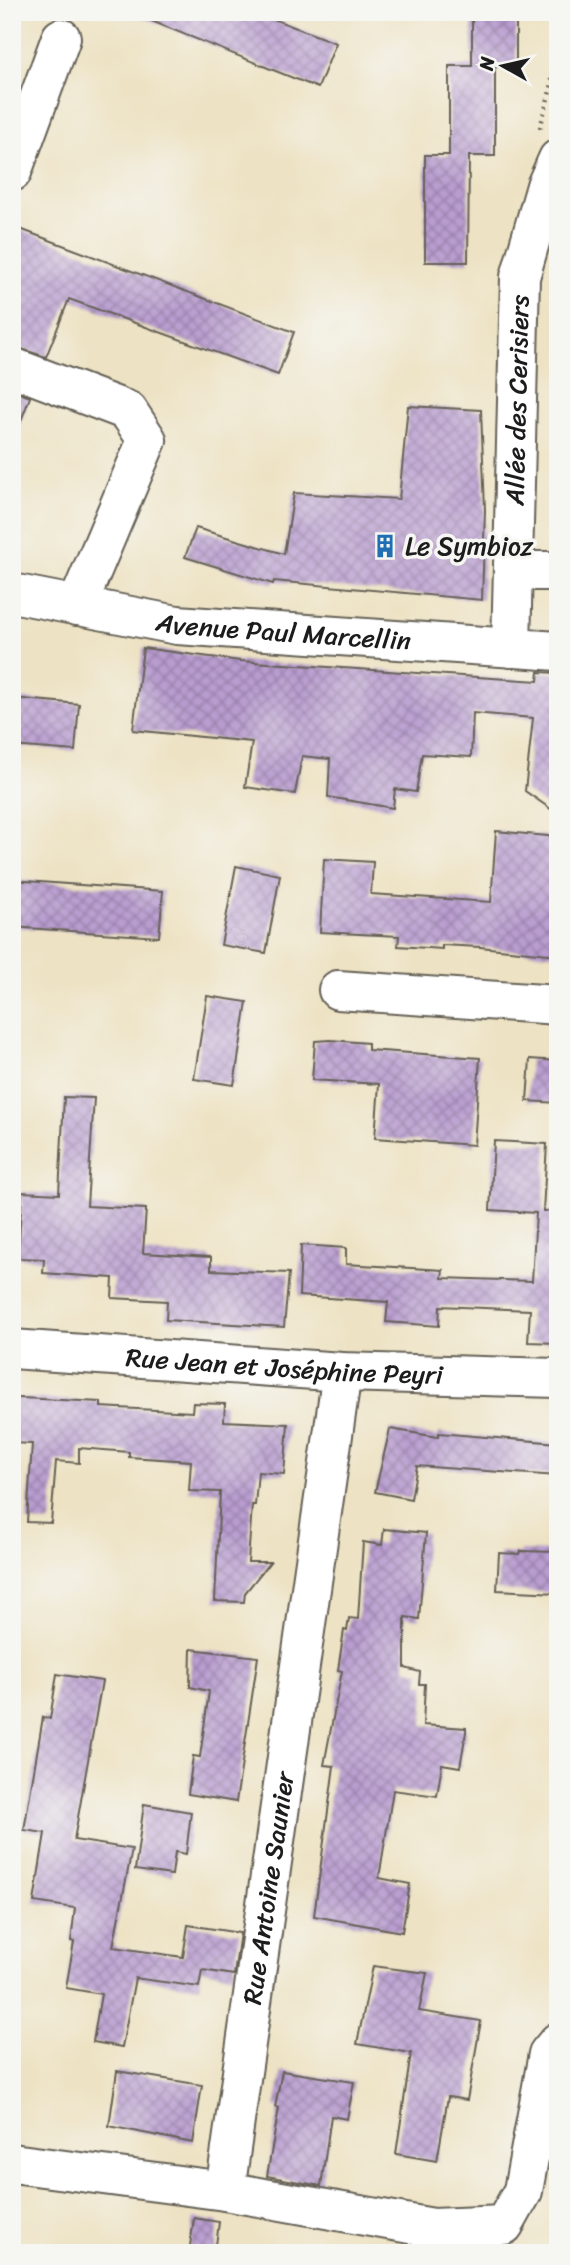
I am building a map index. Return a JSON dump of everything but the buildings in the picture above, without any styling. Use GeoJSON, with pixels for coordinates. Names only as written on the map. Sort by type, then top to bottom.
{"type":"FeatureCollection","features":[{"type":"Feature","properties":{"kind":"street"},"geometry":{"type":"LineString","coordinates":[[12,172],[61,38]]}},
{"type":"Feature","properties":{"kind":"street","name":"Allée des Cerisiers"},"geometry":{"type":"LineString","coordinates":[[512,648],[520,277],[546,186],[548,146]]}},
{"type":"Feature","properties":{"kind":"street"},"geometry":{"type":"LineString","coordinates":[[529,247],[558,212]]}},
{"type":"Feature","properties":{"kind":"street"},"geometry":{"type":"LineString","coordinates":[[12,367],[128,411],[147,440],[77,606]]}},
{"type":"Feature","properties":{"kind":"street"},"geometry":{"type":"LineString","coordinates":[[514,571],[558,571]]}},
{"type":"Feature","properties":{"kind":"street","name":"Avenue Paul Marcellin"},"geometry":{"type":"LineString","coordinates":[[12,593],[177,625],[558,651]]}},
{"type":"Feature","properties":{"kind":"street"},"geometry":{"type":"LineString","coordinates":[[338,990],[558,1005]]}},
{"type":"Feature","properties":{"kind":"street","name":"Rue Jean et Joséphine Peyri"},"geometry":{"type":"LineString","coordinates":[[12,1349],[342,1372],[558,1378]]}},
{"type":"Feature","properties":{"kind":"street","name":"Rue Antoine Saunier"},"geometry":{"type":"LineString","coordinates":[[225,2191],[342,1372]]}},
{"type":"Feature","properties":{"kind":"street"},"geometry":{"type":"LineString","coordinates":[[12,2163],[225,2191],[433,2228],[504,2225],[523,2191],[548,2054],[558,2042]]}},
{"type":"Feature","properties":{"kind":"path"},"geometry":{"type":"LineString","coordinates":[[548,146],[552,84],[552,12]]}},
{"type":"Feature","properties":{"kind":"place","name":"Le Symbioz"},"geometry":{"type":"Point","coordinates":[385,546]}}]}
